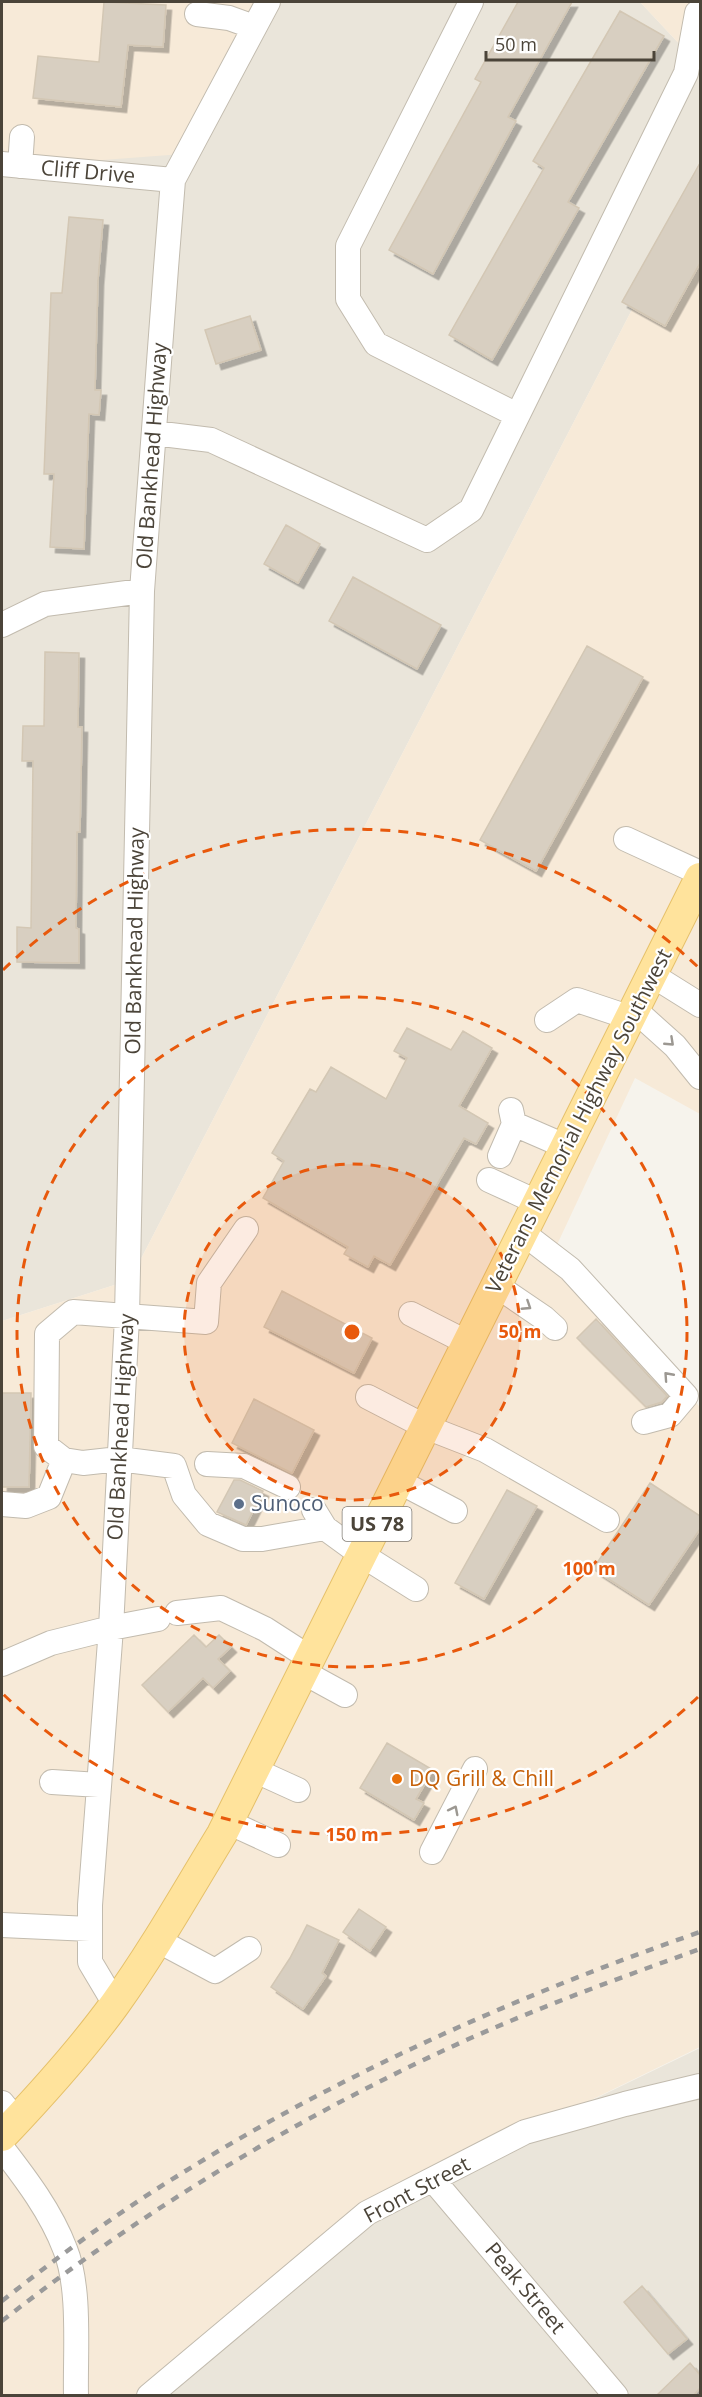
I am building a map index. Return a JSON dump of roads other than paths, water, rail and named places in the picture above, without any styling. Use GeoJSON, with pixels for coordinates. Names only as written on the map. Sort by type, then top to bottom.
{"type":"FeatureCollection","features":[{"type":"Feature","properties":{"kind":"main road","name":"Veterans Memorial Highway Southwest"},"geometry":{"type":"LineString","coordinates":[[6,2120],[66,2066],[116,2004],[228,1822],[652,975],[698,889]]}},
{"type":"Feature","properties":{"kind":"street","name":"Old Bankhead Highway"},"geometry":{"type":"LineString","coordinates":[[116,2004],[90,1962],[90,1905],[111,1628],[127,1317],[142,591],[174,180],[268,2]]}},
{"type":"Feature","properties":{"kind":"street"},"geometry":{"type":"LineString","coordinates":[[471,2],[348,246],[348,299],[376,344],[517,415]]}},
{"type":"Feature","properties":{"kind":"street"},"geometry":{"type":"LineString","coordinates":[[154,433],[211,440],[427,540],[471,510],[686,73],[696,9]]}},
{"type":"Feature","properties":{"kind":"street"},"geometry":{"type":"LineString","coordinates":[[197,14],[229,18],[254,27]]}},
{"type":"Feature","properties":{"kind":"street"},"geometry":{"type":"LineString","coordinates":[[11,165],[22,137]]}},
{"type":"Feature","properties":{"kind":"street","name":"Cliff Drive"},"geometry":{"type":"LineString","coordinates":[[11,165],[174,180]]}},
{"type":"Feature","properties":{"kind":"street"},"geometry":{"type":"LineString","coordinates":[[2,625],[45,604],[142,591]]}},
{"type":"Feature","properties":{"kind":"street"},"geometry":{"type":"LineString","coordinates":[[626,839],[698,889]]}},
{"type":"Feature","properties":{"kind":"street"},"geometry":{"type":"LineString","coordinates":[[652,975],[700,1005]]}},
{"type":"Feature","properties":{"kind":"street"},"geometry":{"type":"LineString","coordinates":[[548,1020],[577,1000],[633,1014],[675,1046],[700,1077]]}},
{"type":"Feature","properties":{"kind":"street"},"geometry":{"type":"LineString","coordinates":[[500,1156],[512,1115],[567,1147]]}},
{"type":"Feature","properties":{"kind":"street"},"geometry":{"type":"LineString","coordinates":[[489,1180],[539,1203]]}},
{"type":"Feature","properties":{"kind":"street"},"geometry":{"type":"LineString","coordinates":[[246,1229],[209,1283],[206,1322],[73,1312],[47,1334],[46,1446],[64,1460],[83,1463],[119,1459],[174,1466],[184,1495],[208,1524],[243,1539],[262,1539],[320,1519],[362,1554],[416,1589]]}},
{"type":"Feature","properties":{"kind":"street"},"geometry":{"type":"LineString","coordinates":[[524,1233],[570,1269],[686,1396],[670,1415],[644,1422]]}},
{"type":"Feature","properties":{"kind":"street"},"geometry":{"type":"LineString","coordinates":[[497,1286],[555,1328]]}},
{"type":"Feature","properties":{"kind":"street"},"geometry":{"type":"LineString","coordinates":[[411,1314],[468,1343]]}},
{"type":"Feature","properties":{"kind":"street"},"geometry":{"type":"LineString","coordinates":[[368,1397],[426,1427],[485,1450],[607,1520]]}},
{"type":"Feature","properties":{"kind":"street"},"geometry":{"type":"LineString","coordinates":[[2,1504],[26,1506],[49,1497],[64,1460]]}},
{"type":"Feature","properties":{"kind":"street"},"geometry":{"type":"LineString","coordinates":[[207,1464],[244,1466],[288,1487]]}},
{"type":"Feature","properties":{"kind":"street"},"geometry":{"type":"LineString","coordinates":[[398,1481],[455,1511]]}},
{"type":"Feature","properties":{"kind":"street"},"geometry":{"type":"LineString","coordinates":[[2,1664],[51,1643],[167,1616],[221,1608],[265,1629],[345,1695]]}},
{"type":"Feature","properties":{"kind":"street"},"geometry":{"type":"LineString","coordinates":[[432,1852],[475,1769]]}},
{"type":"Feature","properties":{"kind":"street"},"geometry":{"type":"LineString","coordinates":[[254,1770],[298,1791]]}},
{"type":"Feature","properties":{"kind":"street"},"geometry":{"type":"LineString","coordinates":[[52,1782],[99,1785]]}},
{"type":"Feature","properties":{"kind":"street"},"geometry":{"type":"LineString","coordinates":[[228,1822],[278,1845]]}},
{"type":"Feature","properties":{"kind":"street"},"geometry":{"type":"LineString","coordinates":[[2,1925],[90,1929]]}},
{"type":"Feature","properties":{"kind":"street"},"geometry":{"type":"LineString","coordinates":[[157,1940],[215,1971],[249,1948]]}},
{"type":"Feature","properties":{"kind":"street","name":"Front Street"},"geometry":{"type":"LineString","coordinates":[[149,2396],[368,2214],[525,2132],[700,2086]]}},
{"type":"Feature","properties":{"kind":"street"},"geometry":{"type":"LineString","coordinates":[[2,2148],[40,2201],[66,2251],[74,2287],[76,2396]]}},
{"type":"Feature","properties":{"kind":"street","name":"Peak Street"},"geometry":{"type":"LineString","coordinates":[[434,2181],[616,2396]]}},
{"type":"Feature","properties":{"kind":"railway"},"geometry":{"type":"LineString","coordinates":[[2,2301],[133,2204],[241,2138],[304,2103],[368,2070],[499,2010],[565,1982],[700,1932]]}},
{"type":"Feature","properties":{"kind":"railway"},"geometry":{"type":"LineString","coordinates":[[2,2321],[104,2245],[157,2210],[210,2176],[320,2113],[434,2055],[499,2026],[700,1949]]}},
{"type":"Feature","properties":{"kind":"place","name":"Sunoco"},"geometry":{"type":"Point","coordinates":[239,1504]}},
{"type":"Feature","properties":{"kind":"place","name":"DQ Grill & Chill"},"geometry":{"type":"Point","coordinates":[397,1779]}}]}
